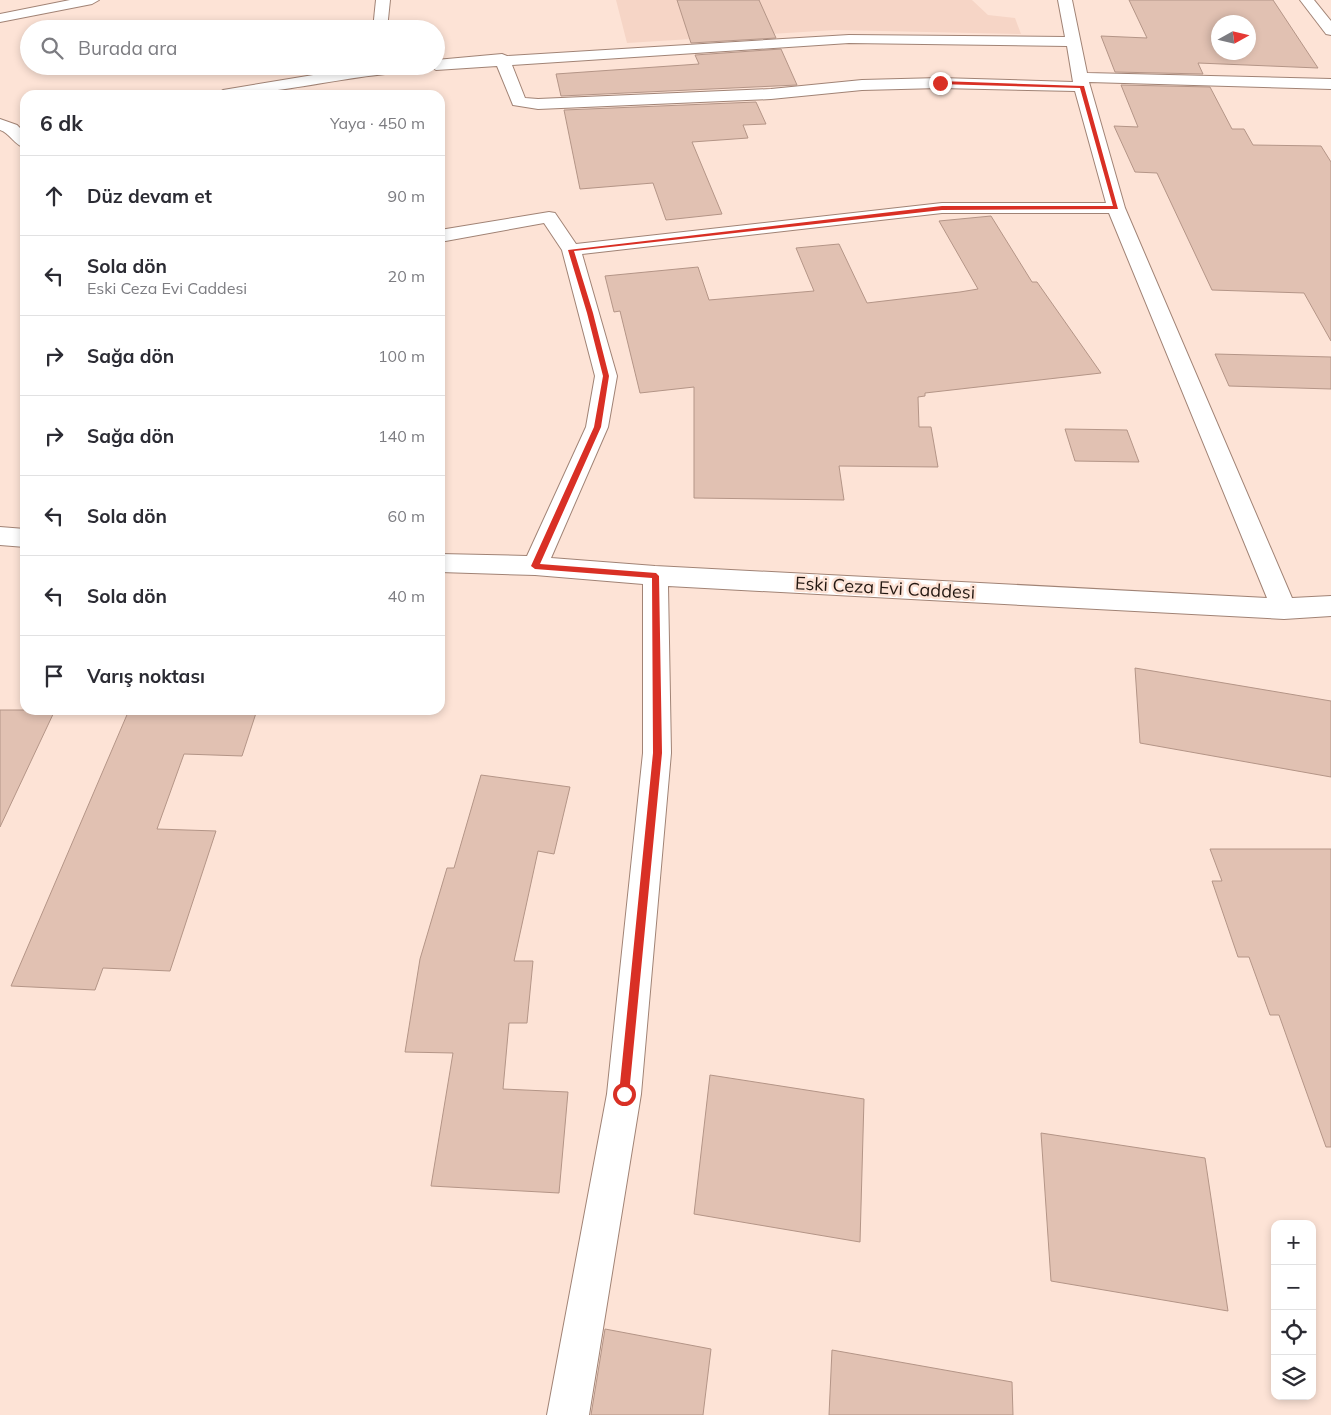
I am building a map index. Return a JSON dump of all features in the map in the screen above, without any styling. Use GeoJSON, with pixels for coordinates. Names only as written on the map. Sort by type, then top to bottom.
{"type":"FeatureCollection","features":[{"type":"Feature","properties":{"kind":"street"},"geometry":{"type":"LineString","coordinates":[[0,18],[92,0]]}},
{"type":"Feature","properties":{"kind":"street"},"geometry":{"type":"LineString","coordinates":[[381,20],[383,0]]}},
{"type":"Feature","properties":{"kind":"street"},"geometry":{"type":"LineString","coordinates":[[1065,0],[1081,82],[1116,208],[1284,608]]}},
{"type":"Feature","properties":{"kind":"street"},"geometry":{"type":"LineString","coordinates":[[1307,0],[1331,31]]}},
{"type":"Feature","properties":{"kind":"street"},"geometry":{"type":"LineString","coordinates":[[445,64],[502,59],[849,39],[1073,42]]}},
{"type":"Feature","properties":{"kind":"street"},"geometry":{"type":"LineString","coordinates":[[502,59],[519,102],[538,104],[771,94],[862,85],[940,83],[1081,82],[1330,87]]}},
{"type":"Feature","properties":{"kind":"street"},"geometry":{"type":"LineString","coordinates":[[251,90],[331,75]]}},
{"type":"Feature","properties":{"kind":"street"},"geometry":{"type":"LineString","coordinates":[[12,126],[20,137]]}},
{"type":"Feature","properties":{"kind":"street"},"geometry":{"type":"LineString","coordinates":[[571,250],[942,208],[1116,208]]}},
{"type":"Feature","properties":{"kind":"street"},"geometry":{"type":"LineString","coordinates":[[445,235],[549,217],[571,250],[590,313],[606,376],[597,427],[535,566]]}},
{"type":"Feature","properties":{"kind":"street"},"geometry":{"type":"LineString","coordinates":[[0,536],[20,538]]}},
{"type":"Feature","properties":{"kind":"street","name":"Eski Ceza Evi Caddesi"},"geometry":{"type":"LineString","coordinates":[[445,563],[535,566],[656,576],[1284,608],[1331,606]]}},
{"type":"Feature","properties":{"kind":"street"},"geometry":{"type":"LineString","coordinates":[[568,1415],[624,1094],[657,753],[656,576]]}},
{"type":"Feature","properties":{"kind":"shaded area"},"geometry":{"type":"Polygon","coordinates":[[[616,0],[972,0],[988,15],[1015,18],[1021,34],[836,30],[627,43],[616,0]]]}},
{"type":"Feature","properties":{"kind":"building"},"geometry":{"type":"Polygon","coordinates":[[[677,0],[759,0],[776,38],[691,43],[677,0]]]}},
{"type":"Feature","properties":{"kind":"building"},"geometry":{"type":"Polygon","coordinates":[[[1129,0],[1273,0],[1318,68],[1198,63],[1203,74],[1115,72],[1101,36],[1147,38],[1129,0]]]}},
{"type":"Feature","properties":{"kind":"building"},"geometry":{"type":"Polygon","coordinates":[[[781,49],[797,85],[561,96],[556,74],[699,64],[695,55],[781,49]]]}},
{"type":"Feature","properties":{"kind":"building"},"geometry":{"type":"Polygon","coordinates":[[[1121,85],[1210,87],[1232,129],[1244,129],[1253,145],[1321,146],[1331,162],[1331,341],[1304,293],[1212,290],[1157,173],[1135,172],[1114,126],[1138,127],[1121,85]]]}},
{"type":"Feature","properties":{"kind":"building"},"geometry":{"type":"Polygon","coordinates":[[[756,102],[766,124],[743,125],[748,138],[692,142],[722,214],[666,220],[653,183],[580,189],[564,110],[756,102]]]}},
{"type":"Feature","properties":{"kind":"building"},"geometry":{"type":"Polygon","coordinates":[[[991,216],[1032,282],[1037,282],[1101,373],[925,393],[925,396],[918,397],[919,427],[931,427],[938,467],[839,466],[844,500],[694,498],[694,387],[640,393],[620,311],[614,312],[605,276],[698,267],[709,300],[814,291],[796,248],[839,244],[867,303],[960,292],[978,289],[939,221],[991,216]]]}},
{"type":"Feature","properties":{"kind":"building"},"geometry":{"type":"Polygon","coordinates":[[[1215,354],[1331,357],[1331,389],[1229,386],[1215,354]]]}},
{"type":"Feature","properties":{"kind":"building"},"geometry":{"type":"Polygon","coordinates":[[[1065,429],[1127,430],[1139,462],[1075,461],[1065,429]]]}},
{"type":"Feature","properties":{"kind":"building"},"geometry":{"type":"Polygon","coordinates":[[[1135,668],[1331,701],[1331,777],[1140,743],[1135,668]]]}},
{"type":"Feature","properties":{"kind":"building"},"geometry":{"type":"Polygon","coordinates":[[[0,710],[20,710],[20,715],[53,715],[0,827],[0,710]]]}},
{"type":"Feature","properties":{"kind":"building"},"geometry":{"type":"Polygon","coordinates":[[[127,715],[255,715],[242,756],[184,754],[157,829],[216,831],[170,971],[103,968],[95,990],[11,986],[127,715]]]}},
{"type":"Feature","properties":{"kind":"building"},"geometry":{"type":"Polygon","coordinates":[[[481,775],[570,787],[554,854],[538,851],[514,961],[533,961],[527,1023],[509,1023],[503,1089],[568,1092],[559,1193],[431,1186],[453,1053],[405,1052],[420,959],[447,868],[454,868],[481,775]]]}},
{"type":"Feature","properties":{"kind":"building"},"geometry":{"type":"Polygon","coordinates":[[[1210,849],[1331,849],[1331,1147],[1326,1147],[1279,1015],[1270,1015],[1249,957],[1238,957],[1212,881],[1222,881],[1210,849]]]}},
{"type":"Feature","properties":{"kind":"building"},"geometry":{"type":"Polygon","coordinates":[[[710,1075],[864,1099],[860,1242],[694,1214],[710,1075]]]}},
{"type":"Feature","properties":{"kind":"building"},"geometry":{"type":"Polygon","coordinates":[[[1041,1133],[1205,1158],[1228,1311],[1051,1281],[1041,1133]]]}},
{"type":"Feature","properties":{"kind":"building"},"geometry":{"type":"Polygon","coordinates":[[[605,1329],[711,1349],[703,1415],[591,1415],[605,1329]]]}},
{"type":"Feature","properties":{"kind":"building"},"geometry":{"type":"Polygon","coordinates":[[[832,1350],[1012,1382],[1013,1415],[829,1415],[832,1350]]]}},
{"type":"Feature","properties":{"kind":"route"},"geometry":{"type":"LineString","coordinates":[[624,1094],[657,753],[656,576],[535,566],[597,427],[606,376],[571,250],[942,208],[1116,208],[1082,87],[940,83]]}}]}
